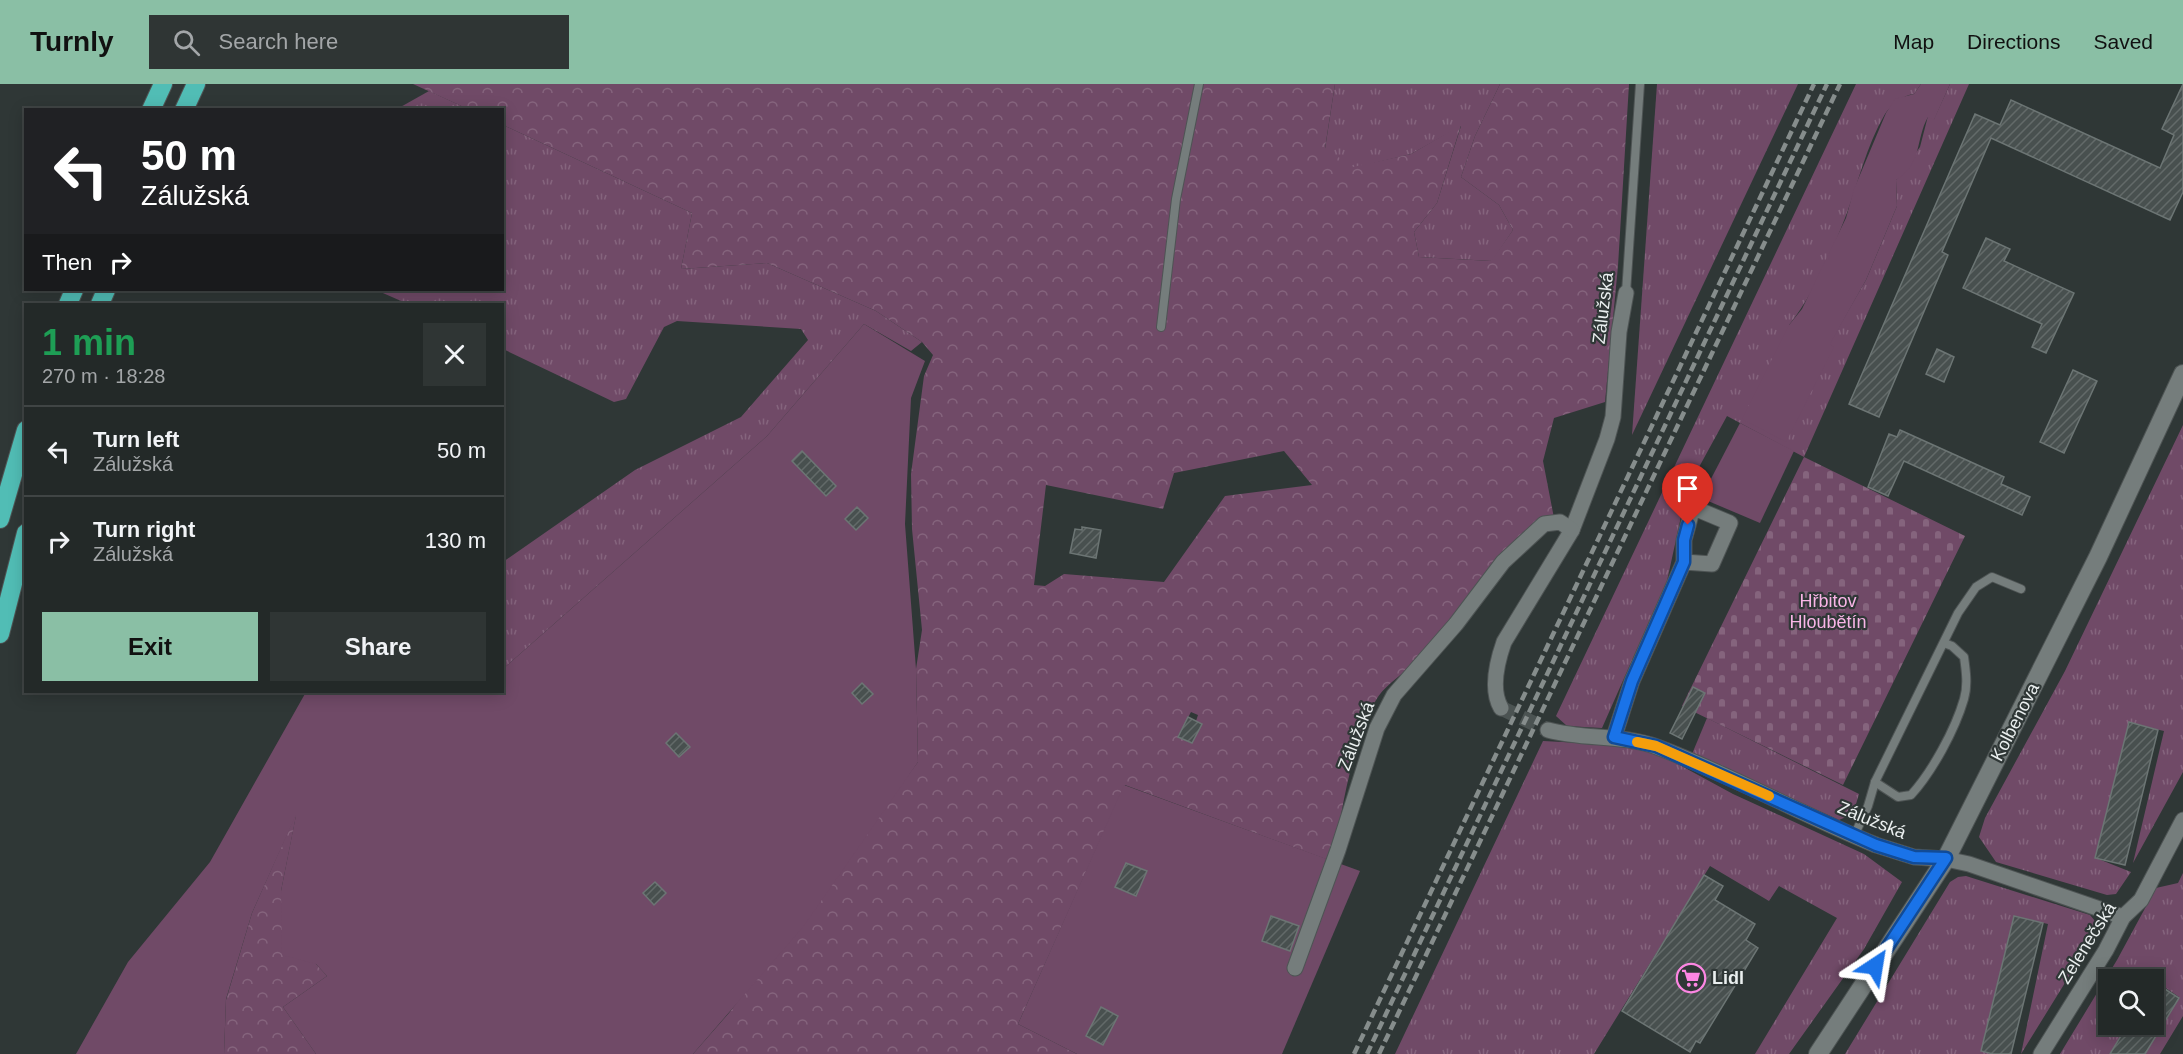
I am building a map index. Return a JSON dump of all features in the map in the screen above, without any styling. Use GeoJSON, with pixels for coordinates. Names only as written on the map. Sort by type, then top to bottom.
{"type":"FeatureCollection","features":[{"type":"Feature","properties":{"kind":"highway"},"geometry":{"type":"LineString","coordinates":[[152,108],[163,84]]}},
{"type":"Feature","properties":{"kind":"highway"},"geometry":{"type":"LineString","coordinates":[[185,108],[196,84]]}},
{"type":"Feature","properties":{"kind":"highway"},"geometry":{"type":"LineString","coordinates":[[0,519],[24,437]]}},
{"type":"Feature","properties":{"kind":"highway"},"geometry":{"type":"LineString","coordinates":[[0,634],[24,541]]}},
{"type":"Feature","properties":{"kind":"main road","name":"Kolbenova"},"geometry":{"type":"LineString","coordinates":[[1818,1054],[1946,858],[2098,557],[2183,374]]}},
{"type":"Feature","properties":{"kind":"street","name":"Zálužská"},"geometry":{"type":"LineString","coordinates":[[1501,708],[1496,699],[1496,686],[1498,659],[1504,642],[1572,530],[1613,417],[1618,332],[1626,293]]}},
{"type":"Feature","properties":{"kind":"street","name":"Zálužská"},"geometry":{"type":"LineString","coordinates":[[1295,969],[1338,850],[1377,728],[1394,695],[1456,624],[1503,562],[1544,524],[1560,522],[1572,530]]}},
{"type":"Feature","properties":{"kind":"street"},"geometry":{"type":"LineString","coordinates":[[1614,737],[1632,681],[1684,562]]}},
{"type":"Feature","properties":{"kind":"street","name":"Zálužská"},"geometry":{"type":"LineString","coordinates":[[1548,730],[1562,734],[1614,737],[1656,746],[1854,836],[1914,857],[1946,858],[1969,864],[2123,916]]}},
{"type":"Feature","properties":{"kind":"street","name":"Zelenečská"},"geometry":{"type":"LineString","coordinates":[[2040,1054],[2106,950],[2123,916],[2141,900],[2183,820]]}},
{"type":"Feature","properties":{"kind":"lane"},"geometry":{"type":"LineString","coordinates":[[1161,327],[1176,199],[1199,84]]}},
{"type":"Feature","properties":{"kind":"lane","name":"Zálužská"},"geometry":{"type":"LineString","coordinates":[[1626,293],[1640,84]]}},
{"type":"Feature","properties":{"kind":"lane"},"geometry":{"type":"LineString","coordinates":[[1854,836],[1868,806],[1875,782],[1958,613],[1976,587],[1992,576],[2021,589]]}},
{"type":"Feature","properties":{"kind":"lane"},"geometry":{"type":"LineString","coordinates":[[1875,782],[1898,797],[1911,795],[1922,783],[1940,751],[1964,699],[1966,677],[1964,657],[1952,646],[1944,644]]}},
{"type":"Feature","properties":{"kind":"green space"},"geometry":{"type":"Polygon","coordinates":[[[413,84],[1335,84],[1325,148],[1353,167],[1411,154],[1461,125],[1437,203],[1414,232],[1419,257],[1491,261],[1513,230],[1499,205],[1461,177],[1475,136],[1500,84],[1629,84],[1618,266],[1605,402],[1554,418],[1543,461],[1554,518],[1379,696],[1365,724],[1352,763],[1343,802],[1334,862],[1125,785],[1018,1024],[1077,1054],[693,1054],[729,1013],[918,762],[916,669],[922,630],[912,529],[911,474],[924,376],[933,355],[922,342],[876,311],[767,263],[681,269],[692,213],[504,125],[504,108],[466,108],[413,84]],[[1284,451],[1174,473],[1163,509],[1046,485],[1034,585],[1045,586],[1064,574],[1164,582],[1225,496],[1312,485],[1284,451]],[[1191,712],[1178,736],[1191,743],[1202,724],[1196,721],[1198,715],[1191,712]]]}},
{"type":"Feature","properties":{"kind":"green space"},"geometry":{"type":"Polygon","coordinates":[[[1335,84],[1500,84],[1475,136],[1461,177],[1499,205],[1513,230],[1492,261],[1419,257],[1414,232],[1437,203],[1461,126],[1411,154],[1353,168],[1325,149],[1335,84]]]}},
{"type":"Feature","properties":{"kind":"green space"},"geometry":{"type":"Polygon","coordinates":[[[1657,84],[1798,84],[1632,435],[1657,84]]]}},
{"type":"Feature","properties":{"kind":"green space"},"geometry":{"type":"Polygon","coordinates":[[[1856,84],[1921,84],[1914,94],[1906,96],[1891,107],[1878,126],[1845,218],[1827,260],[1806,301],[1789,325],[1833,347],[1829,344],[1866,280],[1897,206],[1896,180],[1920,147],[1928,116],[1934,119],[1950,84],[1969,84],[1804,457],[1727,416],[1687,489],[1667,581],[1602,728],[1567,726],[1556,716],[1856,84]]]}},
{"type":"Feature","properties":{"kind":"green space"},"geometry":{"type":"Polygon","coordinates":[[[1921,84],[1950,84],[1934,120],[1928,117],[1915,159],[1905,173],[1896,180],[1897,206],[1866,280],[1830,344],[1834,347],[1786,442],[1742,419],[1789,325],[1802,309],[1846,218],[1854,189],[1886,113],[1895,99],[1914,94],[1921,84]]]}},
{"type":"Feature","properties":{"kind":"green space"},"geometry":{"type":"Polygon","coordinates":[[[429,91],[466,108],[399,108],[429,91]]]}},
{"type":"Feature","properties":{"kind":"green space"},"geometry":{"type":"Polygon","coordinates":[[[504,125],[692,213],[681,269],[767,263],[876,311],[922,342],[911,351],[864,324],[767,436],[504,668],[504,561],[635,470],[741,417],[808,340],[801,329],[677,321],[664,327],[626,399],[614,402],[504,349],[504,303],[406,303],[378,291],[504,291],[504,125]]]}},
{"type":"Feature","properties":{"kind":"green space"},"geometry":{"type":"Polygon","coordinates":[[[864,324],[925,361],[911,398],[905,524],[916,669],[918,762],[803,927],[693,1054],[316,1054],[283,1007],[327,976],[316,964],[282,955],[281,891],[296,815],[252,913],[226,999],[224,1054],[76,1054],[128,962],[210,862],[305,693],[504,693],[504,668],[767,436],[864,324]]]}},
{"type":"Feature","properties":{"kind":"green space"},"geometry":{"type":"Polygon","coordinates":[[[1740,423],[1794,451],[1760,523],[1701,498],[1740,423]]]}},
{"type":"Feature","properties":{"kind":"green space"},"geometry":{"type":"Polygon","coordinates":[[[2183,425],[2183,772],[2133,863],[2164,731],[2129,723],[2096,858],[2131,872],[2116,894],[2107,895],[1996,862],[1979,837],[1985,818],[2065,671],[2183,425]]]}},
{"type":"Feature","properties":{"kind":"green space","name":"Hřbitov Hloubětín"},"geometry":{"type":"Polygon","coordinates":[[[1804,457],[1965,536],[1843,785],[1682,706],[1804,457]],[[1693,687],[1684,705],[1696,711],[1705,693],[1693,687]]]}},
{"type":"Feature","properties":{"kind":"green space"},"geometry":{"type":"Polygon","coordinates":[[[1707,718],[1859,794],[1853,814],[1839,820],[1692,754],[1707,718]]]}},
{"type":"Feature","properties":{"kind":"green space"},"geometry":{"type":"Polygon","coordinates":[[[1543,741],[1638,746],[1676,763],[1733,794],[1864,854],[1902,882],[1864,949],[1789,1054],[1755,1054],[1837,918],[1779,886],[1769,901],[1710,866],[1594,1054],[1395,1054],[1543,741]]]}},
{"type":"Feature","properties":{"kind":"green space"},"geometry":{"type":"Polygon","coordinates":[[[1124,785],[1360,871],[1282,1054],[1077,1054],[1018,1024],[1124,785]]]}},
{"type":"Feature","properties":{"kind":"green space"},"geometry":{"type":"Polygon","coordinates":[[[297,811],[281,891],[316,964],[327,976],[283,1007],[316,1054],[224,1054],[226,1000],[252,913],[297,811]]]}},
{"type":"Feature","properties":{"kind":"green space"},"geometry":{"type":"Polygon","coordinates":[[[2183,873],[2183,1016],[2160,1054],[2145,1054],[2156,1035],[2164,1035],[2164,1022],[2179,997],[2164,987],[2164,969],[2112,969],[2156,888],[2178,883],[2183,873]]]}},
{"type":"Feature","properties":{"kind":"green space"},"geometry":{"type":"Polygon","coordinates":[[[1966,876],[2090,915],[2095,921],[2094,936],[2021,1054],[2048,924],[2014,916],[1981,1051],[1993,1054],[1845,1054],[1950,882],[1958,877],[1966,876]]]}},
{"type":"Feature","properties":{"kind":"green space"},"geometry":{"type":"Polygon","coordinates":[[[2098,991],[2098,1035],[2122,1035],[2110,1054],[2060,1054],[2098,991]]]}},
{"type":"Feature","properties":{"kind":"building"},"geometry":{"type":"Polygon","coordinates":[[[2183,84],[2183,192],[2170,220],[1991,138],[1942,252],[1948,255],[1879,417],[1849,404],[1975,114],[2000,125],[2011,100],[2160,168],[2174,135],[2162,129],[2183,84]]]}},
{"type":"Feature","properties":{"kind":"building"},"geometry":{"type":"Polygon","coordinates":[[[1986,238],[2010,249],[2004,261],[2074,293],[2046,353],[2032,347],[2042,324],[1963,288],[1986,238]]]}},
{"type":"Feature","properties":{"kind":"building"},"geometry":{"type":"Polygon","coordinates":[[[1937,349],[1954,357],[1944,382],[1926,374],[1937,349]]]}},
{"type":"Feature","properties":{"kind":"building"},"geometry":{"type":"Polygon","coordinates":[[[2073,370],[2097,381],[2064,453],[2040,442],[2073,370]]]}},
{"type":"Feature","properties":{"kind":"building"},"geometry":{"type":"Polygon","coordinates":[[[1900,430],[2004,477],[2001,484],[2030,497],[2022,515],[1904,461],[1888,496],[1868,487],[1889,434],[1897,437],[1900,430]]]}},
{"type":"Feature","properties":{"kind":"building"},"geometry":{"type":"Polygon","coordinates":[[[802,451],[836,486],[826,496],[792,461],[802,451]]]}},
{"type":"Feature","properties":{"kind":"building"},"geometry":{"type":"Polygon","coordinates":[[[857,507],[868,518],[856,530],[845,519],[857,507]]]}},
{"type":"Feature","properties":{"kind":"building"},"geometry":{"type":"Polygon","coordinates":[[[1082,527],[1101,530],[1096,558],[1070,553],[1075,529],[1082,530],[1082,527]]]}},
{"type":"Feature","properties":{"kind":"building"},"geometry":{"type":"Polygon","coordinates":[[[862,683],[873,694],[862,704],[852,693],[862,683]]]}},
{"type":"Feature","properties":{"kind":"building"},"geometry":{"type":"Polygon","coordinates":[[[1693,687],[1705,693],[1682,739],[1670,733],[1693,687]]]}},
{"type":"Feature","properties":{"kind":"building"},"geometry":{"type":"Polygon","coordinates":[[[1188,717],[1202,724],[1192,743],[1178,737],[1188,717]]]}},
{"type":"Feature","properties":{"kind":"building"},"geometry":{"type":"Polygon","coordinates":[[[2129,722],[2158,730],[2125,865],[2095,858],[2129,722]]]}},
{"type":"Feature","properties":{"kind":"building"},"geometry":{"type":"Polygon","coordinates":[[[676,733],[690,747],[679,757],[666,743],[676,733]]]}},
{"type":"Feature","properties":{"kind":"building"},"geometry":{"type":"Polygon","coordinates":[[[1126,863],[1147,871],[1136,896],[1115,887],[1126,863]]]}},
{"type":"Feature","properties":{"kind":"building","name":"Lidl"},"geometry":{"type":"Polygon","coordinates":[[[1704,875],[1723,886],[1715,900],[1755,924],[1746,940],[1758,948],[1700,1043],[1696,1041],[1690,1052],[1622,1011],[1704,875]]]}},
{"type":"Feature","properties":{"kind":"building"},"geometry":{"type":"Polygon","coordinates":[[[655,882],[666,893],[654,905],[643,893],[655,882]]]}},
{"type":"Feature","properties":{"kind":"building"},"geometry":{"type":"Polygon","coordinates":[[[1271,916],[1299,926],[1290,951],[1262,941],[1271,916]]]}},
{"type":"Feature","properties":{"kind":"building"},"geometry":{"type":"Polygon","coordinates":[[[2014,916],[2043,923],[2011,1054],[1993,1054],[1981,1051],[2014,916]]]}},
{"type":"Feature","properties":{"kind":"building"},"geometry":{"type":"Polygon","coordinates":[[[2164,988],[2179,998],[2164,1023],[2164,988]]]}},
{"type":"Feature","properties":{"kind":"building"},"geometry":{"type":"Polygon","coordinates":[[[1101,1007],[1118,1016],[1103,1045],[1086,1036],[1101,1007]]]}},
{"type":"Feature","properties":{"kind":"building"},"geometry":{"type":"Polygon","coordinates":[[[2121,1035],[2157,1035],[2145,1054],[2110,1054],[2121,1035]]]}},
{"type":"Feature","properties":{"kind":"tunnel"},"geometry":{"type":"LineString","coordinates":[[1501,708],[1548,730]]}},
{"type":"Feature","properties":{"kind":"railway"},"geometry":{"type":"LineString","coordinates":[[1354,1054],[1814,84]]}},
{"type":"Feature","properties":{"kind":"railway"},"geometry":{"type":"LineString","coordinates":[[1367,1054],[1827,84]]}},
{"type":"Feature","properties":{"kind":"railway"},"geometry":{"type":"LineString","coordinates":[[1379,1054],[1840,84]]}},
{"type":"Feature","properties":{"kind":"slow traffic"},"geometry":{"type":"LineString","coordinates":[[1637,742],[1656,746],[1769,796]]}},
{"type":"Feature","properties":{"kind":"place","name":"Lidl"},"geometry":{"type":"Point","coordinates":[1691,978]}},
{"type":"Feature","properties":{"kind":"route"},"geometry":{"type":"LineString","coordinates":[[1688,525],[1684,540],[1684,562],[1632,681],[1614,737],[1656,746],[1876,845],[1914,857],[1946,858],[1875,966]]}}]}
